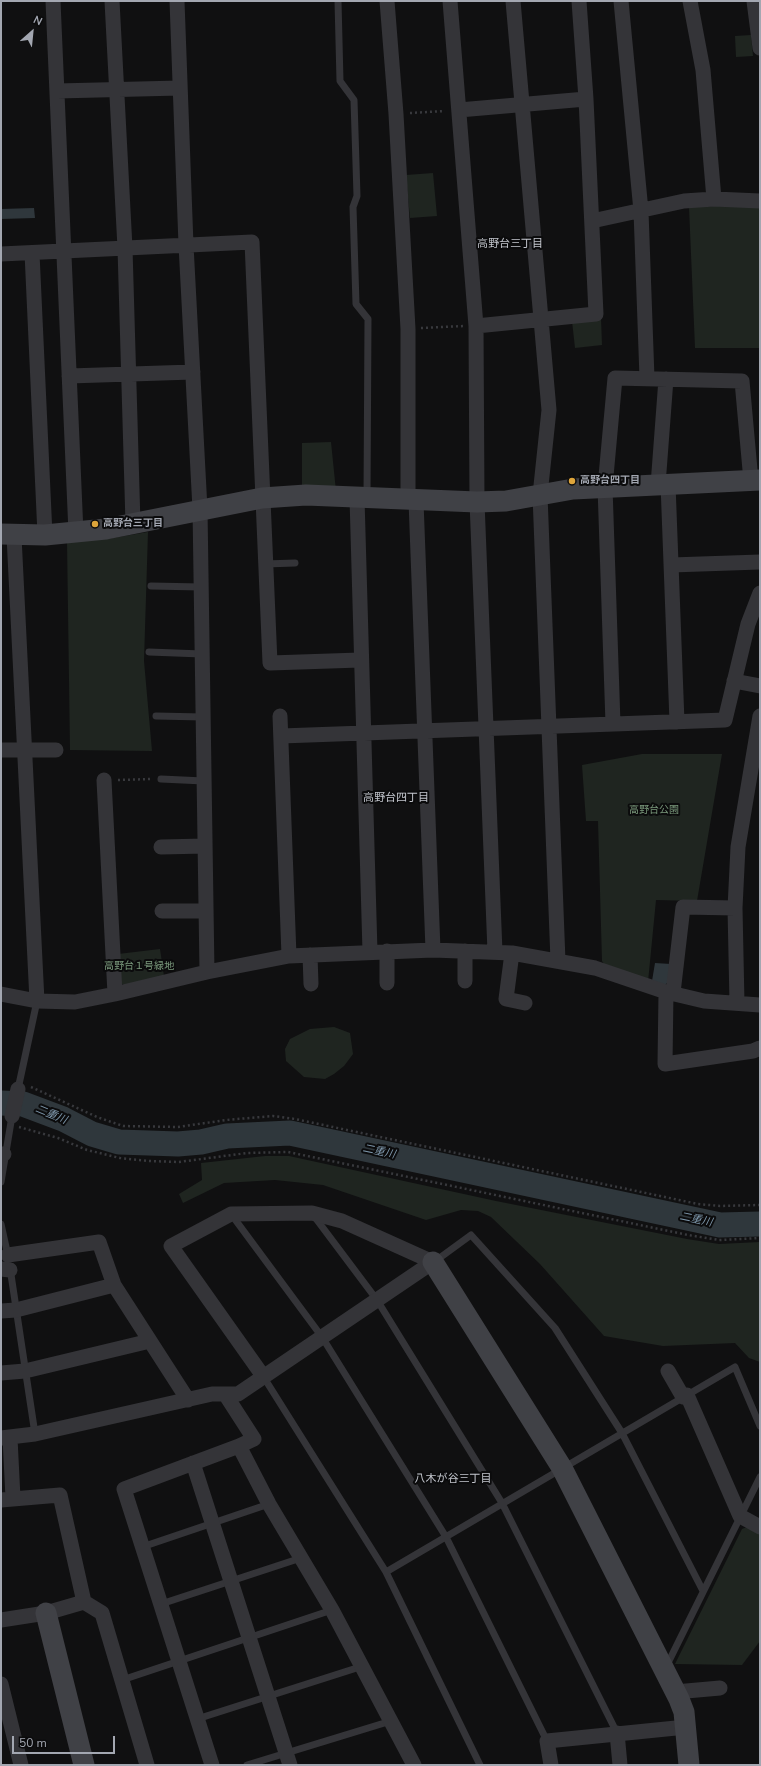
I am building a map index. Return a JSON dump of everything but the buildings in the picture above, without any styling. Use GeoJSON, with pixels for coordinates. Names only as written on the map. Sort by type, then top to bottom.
{"type":"FeatureCollection","features":[{"type":"Feature","properties":{"kind":"street"},"geometry":{"type":"LineString","coordinates":[[53,1],[76,533]]}},
{"type":"Feature","properties":{"kind":"street"},"geometry":{"type":"LineString","coordinates":[[112,1],[125,248],[133,524]]}},
{"type":"Feature","properties":{"kind":"street"},"geometry":{"type":"LineString","coordinates":[[177,1],[186,245],[200,509],[207,972]]}},
{"type":"Feature","properties":{"kind":"street"},"geometry":{"type":"LineString","coordinates":[[387,1],[396,114],[408,329],[412,500],[425,731],[433,950]]}},
{"type":"Feature","properties":{"kind":"street"},"geometry":{"type":"LineString","coordinates":[[450,1],[476,326],[477,502],[495,952]]}},
{"type":"Feature","properties":{"kind":"street"},"geometry":{"type":"LineString","coordinates":[[513,1],[549,410],[540,495],[558,961]]}},
{"type":"Feature","properties":{"kind":"street"},"geometry":{"type":"LineString","coordinates":[[476,326],[596,314],[586,99],[579,1]]}},
{"type":"Feature","properties":{"kind":"street"},"geometry":{"type":"LineString","coordinates":[[621,1],[641,211],[647,378]]}},
{"type":"Feature","properties":{"kind":"street"},"geometry":{"type":"LineString","coordinates":[[690,1],[703,70],[714,199]]}},
{"type":"Feature","properties":{"kind":"street"},"geometry":{"type":"LineString","coordinates":[[754,1],[760,48]]}},
{"type":"Feature","properties":{"kind":"street"},"geometry":{"type":"LineString","coordinates":[[57,91],[180,88]]}},
{"type":"Feature","properties":{"kind":"street"},"geometry":{"type":"LineString","coordinates":[[459,110],[586,99]]}},
{"type":"Feature","properties":{"kind":"street"},"geometry":{"type":"LineString","coordinates":[[592,221],[684,201],[714,199],[760,201]]}},
{"type":"Feature","properties":{"kind":"street"},"geometry":{"type":"LineString","coordinates":[[1,254],[252,242],[270,663],[360,660]]}},
{"type":"Feature","properties":{"kind":"street"},"geometry":{"type":"LineString","coordinates":[[32,253],[45,535]]}},
{"type":"Feature","properties":{"kind":"street"},"geometry":{"type":"LineString","coordinates":[[69,376],[193,372]]}},
{"type":"Feature","properties":{"kind":"street"},"geometry":{"type":"LineString","coordinates":[[37,1001],[25,750],[8,535],[76,533],[133,524],[200,509],[262,498],[306,495],[477,502],[506,501],[573,489],[605,487],[663,484],[755,480],[742,381],[615,378],[605,487],[613,724]]}},
{"type":"Feature","properties":{"kind":"street"},"geometry":{"type":"LineString","coordinates":[[666,379],[663,484],[671,565],[677,722]]}},
{"type":"Feature","properties":{"kind":"street"},"geometry":{"type":"LineString","coordinates":[[362,498],[360,660],[364,733],[370,952]]}},
{"type":"Feature","properties":{"kind":"street"},"geometry":{"type":"LineString","coordinates":[[671,565],[760,562]]}},
{"type":"Feature","properties":{"kind":"street"},"geometry":{"type":"LineString","coordinates":[[281,736],[725,720],[734,681],[754,627],[760,593]]}},
{"type":"Feature","properties":{"kind":"street"},"geometry":{"type":"LineString","coordinates":[[734,681],[760,686]]}},
{"type":"Feature","properties":{"kind":"street"},"geometry":{"type":"LineString","coordinates":[[280,716],[289,956]]}},
{"type":"Feature","properties":{"kind":"street"},"geometry":{"type":"LineString","coordinates":[[737,1003],[735,908],[738,847],[760,716]]}},
{"type":"Feature","properties":{"kind":"street"},"geometry":{"type":"LineString","coordinates":[[1,750],[56,750]]}},
{"type":"Feature","properties":{"kind":"street"},"geometry":{"type":"LineString","coordinates":[[104,780],[115,994]]}},
{"type":"Feature","properties":{"kind":"street"},"geometry":{"type":"LineString","coordinates":[[161,847],[205,846]]}},
{"type":"Feature","properties":{"kind":"street"},"geometry":{"type":"LineString","coordinates":[[735,908],[683,907],[669,993],[666,1064],[753,1052],[760,1048]]}},
{"type":"Feature","properties":{"kind":"street"},"geometry":{"type":"LineString","coordinates":[[162,911],[206,911]]}},
{"type":"Feature","properties":{"kind":"street"},"geometry":{"type":"LineString","coordinates":[[1,994],[37,1001],[75,1002],[207,972],[289,956],[433,950],[512,953],[595,968],[669,993],[704,1001],[760,1005]]}},
{"type":"Feature","properties":{"kind":"street"},"geometry":{"type":"LineString","coordinates":[[387,951],[387,983]]}},
{"type":"Feature","properties":{"kind":"street"},"geometry":{"type":"LineString","coordinates":[[465,951],[465,981]]}},
{"type":"Feature","properties":{"kind":"street"},"geometry":{"type":"LineString","coordinates":[[512,953],[506,1000],[525,1004]]}},
{"type":"Feature","properties":{"kind":"street"},"geometry":{"type":"LineString","coordinates":[[310,955],[311,984]]}},
{"type":"Feature","properties":{"kind":"street"},"geometry":{"type":"LineString","coordinates":[[11,1120],[19,1085]]}},
{"type":"Feature","properties":{"kind":"street"},"geometry":{"type":"LineString","coordinates":[[263,1376],[171,1246],[231,1214],[312,1213],[342,1221],[433,1262],[562,1468],[684,1712],[689,1765]]}},
{"type":"Feature","properties":{"kind":"street"},"geometry":{"type":"LineString","coordinates":[[8,1255],[99,1242],[114,1285],[188,1400]]}},
{"type":"Feature","properties":{"kind":"street"},"geometry":{"type":"LineString","coordinates":[[147,1765],[102,1613],[84,1602],[60,1495],[7,1499],[5,1438],[35,1434],[212,1394],[238,1394],[433,1262]]}},
{"type":"Feature","properties":{"kind":"street"},"geometry":{"type":"LineString","coordinates":[[1,1311],[16,1310],[114,1285]]}},
{"type":"Feature","properties":{"kind":"street"},"geometry":{"type":"LineString","coordinates":[[1,1373],[25,1371],[150,1341]]}},
{"type":"Feature","properties":{"kind":"street"},"geometry":{"type":"LineString","coordinates":[[668,1371],[685,1396],[740,1516],[760,1527]]}},
{"type":"Feature","properties":{"kind":"street"},"geometry":{"type":"LineString","coordinates":[[212,1765],[124,1490],[239,1446],[254,1438],[225,1394]]}},
{"type":"Feature","properties":{"kind":"street"},"geometry":{"type":"LineString","coordinates":[[239,1446],[269,1504],[332,1610],[363,1666],[414,1765]]}},
{"type":"Feature","properties":{"kind":"street"},"geometry":{"type":"LineString","coordinates":[[193,1463],[288,1759]]}},
{"type":"Feature","properties":{"kind":"street"},"geometry":{"type":"LineString","coordinates":[[1,1620],[46,1613],[84,1602]]}},
{"type":"Feature","properties":{"kind":"street"},"geometry":{"type":"LineString","coordinates":[[46,1613],[84,1765]]}},
{"type":"Feature","properties":{"kind":"street"},"geometry":{"type":"LineString","coordinates":[[1,1684],[21,1765]]}},
{"type":"Feature","properties":{"kind":"street"},"geometry":{"type":"LineString","coordinates":[[675,1692],[720,1688]]}},
{"type":"Feature","properties":{"kind":"street"},"geometry":{"type":"LineString","coordinates":[[551,1765],[547,1741],[686,1727]]}},
{"type":"Feature","properties":{"kind":"street"},"geometry":{"type":"LineString","coordinates":[[617,1733],[620,1765]]}},
{"type":"Feature","properties":{"kind":"lane"},"geometry":{"type":"LineString","coordinates":[[338,1],[340,81],[354,100],[357,196],[353,207],[356,304],[368,320],[362,498]]}},
{"type":"Feature","properties":{"kind":"lane"},"geometry":{"type":"LineString","coordinates":[[265,564],[296,564]]}},
{"type":"Feature","properties":{"kind":"lane"},"geometry":{"type":"LineString","coordinates":[[151,586],[201,587]]}},
{"type":"Feature","properties":{"kind":"lane"},"geometry":{"type":"LineString","coordinates":[[149,652],[202,654]]}},
{"type":"Feature","properties":{"kind":"lane"},"geometry":{"type":"LineString","coordinates":[[156,716],[203,717]]}},
{"type":"Feature","properties":{"kind":"lane"},"geometry":{"type":"LineString","coordinates":[[161,779],[204,782]]}},
{"type":"Feature","properties":{"kind":"lane"},"geometry":{"type":"LineString","coordinates":[[19,1085],[37,1001]]}},
{"type":"Feature","properties":{"kind":"lane"},"geometry":{"type":"LineString","coordinates":[[1,1182],[3,1154],[11,1120]]}},
{"type":"Feature","properties":{"kind":"lane"},"geometry":{"type":"LineString","coordinates":[[312,1213],[377,1300],[502,1504],[617,1733]]}},
{"type":"Feature","properties":{"kind":"lane"},"geometry":{"type":"LineString","coordinates":[[231,1214],[322,1337],[446,1537],[547,1741]]}},
{"type":"Feature","properties":{"kind":"lane"},"geometry":{"type":"LineString","coordinates":[[1,1224],[8,1255],[6,1270],[16,1310],[35,1434]]}},
{"type":"Feature","properties":{"kind":"lane"},"geometry":{"type":"LineString","coordinates":[[433,1262],[471,1235],[555,1328],[622,1433],[703,1591]]}},
{"type":"Feature","properties":{"kind":"lane"},"geometry":{"type":"LineString","coordinates":[[386,1572],[735,1367],[760,1426]]}},
{"type":"Feature","properties":{"kind":"lane"},"geometry":{"type":"LineString","coordinates":[[263,1376],[386,1572],[480,1765]]}},
{"type":"Feature","properties":{"kind":"lane"},"geometry":{"type":"LineString","coordinates":[[664,1670],[760,1477]]}},
{"type":"Feature","properties":{"kind":"lane"},"geometry":{"type":"LineString","coordinates":[[142,1547],[269,1504]]}},
{"type":"Feature","properties":{"kind":"lane"},"geometry":{"type":"LineString","coordinates":[[160,1604],[301,1558]]}},
{"type":"Feature","properties":{"kind":"lane"},"geometry":{"type":"LineString","coordinates":[[122,1680],[250,1639],[332,1610]]}},
{"type":"Feature","properties":{"kind":"lane"},"geometry":{"type":"LineString","coordinates":[[197,1719],[363,1666]]}},
{"type":"Feature","properties":{"kind":"lane"},"geometry":{"type":"LineString","coordinates":[[247,1765],[288,1759],[391,1721]]}},
{"type":"Feature","properties":{"kind":"path"},"geometry":{"type":"LineString","coordinates":[[396,114],[459,110]]}},
{"type":"Feature","properties":{"kind":"path"},"geometry":{"type":"LineString","coordinates":[[408,329],[476,326]]}},
{"type":"Feature","properties":{"kind":"path"},"geometry":{"type":"LineString","coordinates":[[104,780],[161,779]]}},
{"type":"Feature","properties":{"kind":"path"},"geometry":{"type":"LineString","coordinates":[[19,1085],[123,1126],[178,1127],[226,1120],[273,1116],[310,1122],[698,1204],[743,1206],[760,1205]]}},
{"type":"Feature","properties":{"kind":"path"},"geometry":{"type":"LineString","coordinates":[[11,1120],[87,1150],[120,1158],[179,1162],[247,1153],[288,1152],[688,1235],[719,1240],[760,1238]]}},
{"type":"Feature","properties":{"kind":"green space"},"geometry":{"type":"Polygon","coordinates":[[[751,35],[753,56],[736,57],[735,36],[751,35]]]}},
{"type":"Feature","properties":{"kind":"green space"},"geometry":{"type":"Polygon","coordinates":[[[433,173],[437,216],[410,218],[406,175],[433,173]]]}},
{"type":"Feature","properties":{"kind":"green space"},"geometry":{"type":"Polygon","coordinates":[[[760,206],[760,348],[695,348],[689,207],[760,206]]]}},
{"type":"Feature","properties":{"kind":"green space"},"geometry":{"type":"Polygon","coordinates":[[[601,318],[602,345],[575,348],[572,321],[601,318]]]}},
{"type":"Feature","properties":{"kind":"green space"},"geometry":{"type":"Polygon","coordinates":[[[331,442],[336,491],[302,488],[302,443],[331,442]]]}},
{"type":"Feature","properties":{"kind":"green space"},"geometry":{"type":"Polygon","coordinates":[[[148,532],[144,661],[152,751],[70,750],[67,541],[107,539],[148,532]]]}},
{"type":"Feature","properties":{"kind":"green space","name":"高野台公園"},"geometry":{"type":"Polygon","coordinates":[[[642,754],[722,754],[697,901],[656,900],[648,982],[606,967],[602,961],[598,821],[586,821],[582,765],[642,754]]]}},
{"type":"Feature","properties":{"kind":"green space","name":"高野台１号緑地"},"geometry":{"type":"Polygon","coordinates":[[[160,949],[164,976],[126,986],[120,983],[118,954],[160,949]]]}},
{"type":"Feature","properties":{"kind":"green space"},"geometry":{"type":"Polygon","coordinates":[[[334,1027],[350,1033],[353,1054],[344,1066],[334,1074],[325,1079],[304,1077],[286,1061],[285,1049],[290,1039],[310,1029],[334,1027]]]}},
{"type":"Feature","properties":{"kind":"green space"},"geometry":{"type":"Polygon","coordinates":[[[265,1156],[289,1156],[496,1201],[687,1239],[719,1244],[760,1242],[760,1362],[749,1358],[735,1343],[663,1346],[604,1336],[540,1264],[491,1217],[478,1211],[461,1210],[426,1220],[323,1185],[275,1180],[224,1183],[183,1203],[179,1194],[202,1180],[201,1163],[265,1156]]]}},
{"type":"Feature","properties":{"kind":"green space"},"geometry":{"type":"Polygon","coordinates":[[[747,1527],[760,1534],[760,1641],[742,1665],[675,1664],[742,1529],[747,1527]]]}},
{"type":"Feature","properties":{"kind":"shaded area"},"geometry":{"type":"Polygon","coordinates":[[[34,208],[35,218],[1,219],[1,209],[34,208]]]}},
{"type":"Feature","properties":{"kind":"shaded area"},"geometry":{"type":"Polygon","coordinates":[[[655,963],[671,964],[670,981],[663,986],[652,981],[655,963]]]}},
{"type":"Feature","properties":{"kind":"waterway","name":"二重川"},"geometry":{"type":"LineString","coordinates":[[1,1103],[23,1104],[63,1119],[92,1134],[119,1142],[178,1144],[201,1142],[227,1136],[290,1133],[720,1225],[760,1224]]}},
{"type":"Feature","properties":{"kind":"place","name":"高野台四丁目"},"geometry":{"type":"Point","coordinates":[572,481]}},
{"type":"Feature","properties":{"kind":"place","name":"高野台三丁目"},"geometry":{"type":"Point","coordinates":[95,524]}},
{"type":"Feature","properties":{"kind":"district","name":"高野台三丁目"},"geometry":{"type":"Point","coordinates":[510,244]}},
{"type":"Feature","properties":{"kind":"district","name":"高野台四丁目"},"geometry":{"type":"Point","coordinates":[396,798]}},
{"type":"Feature","properties":{"kind":"district","name":"八木が谷三丁目"},"geometry":{"type":"Point","coordinates":[453,1479]}}]}
